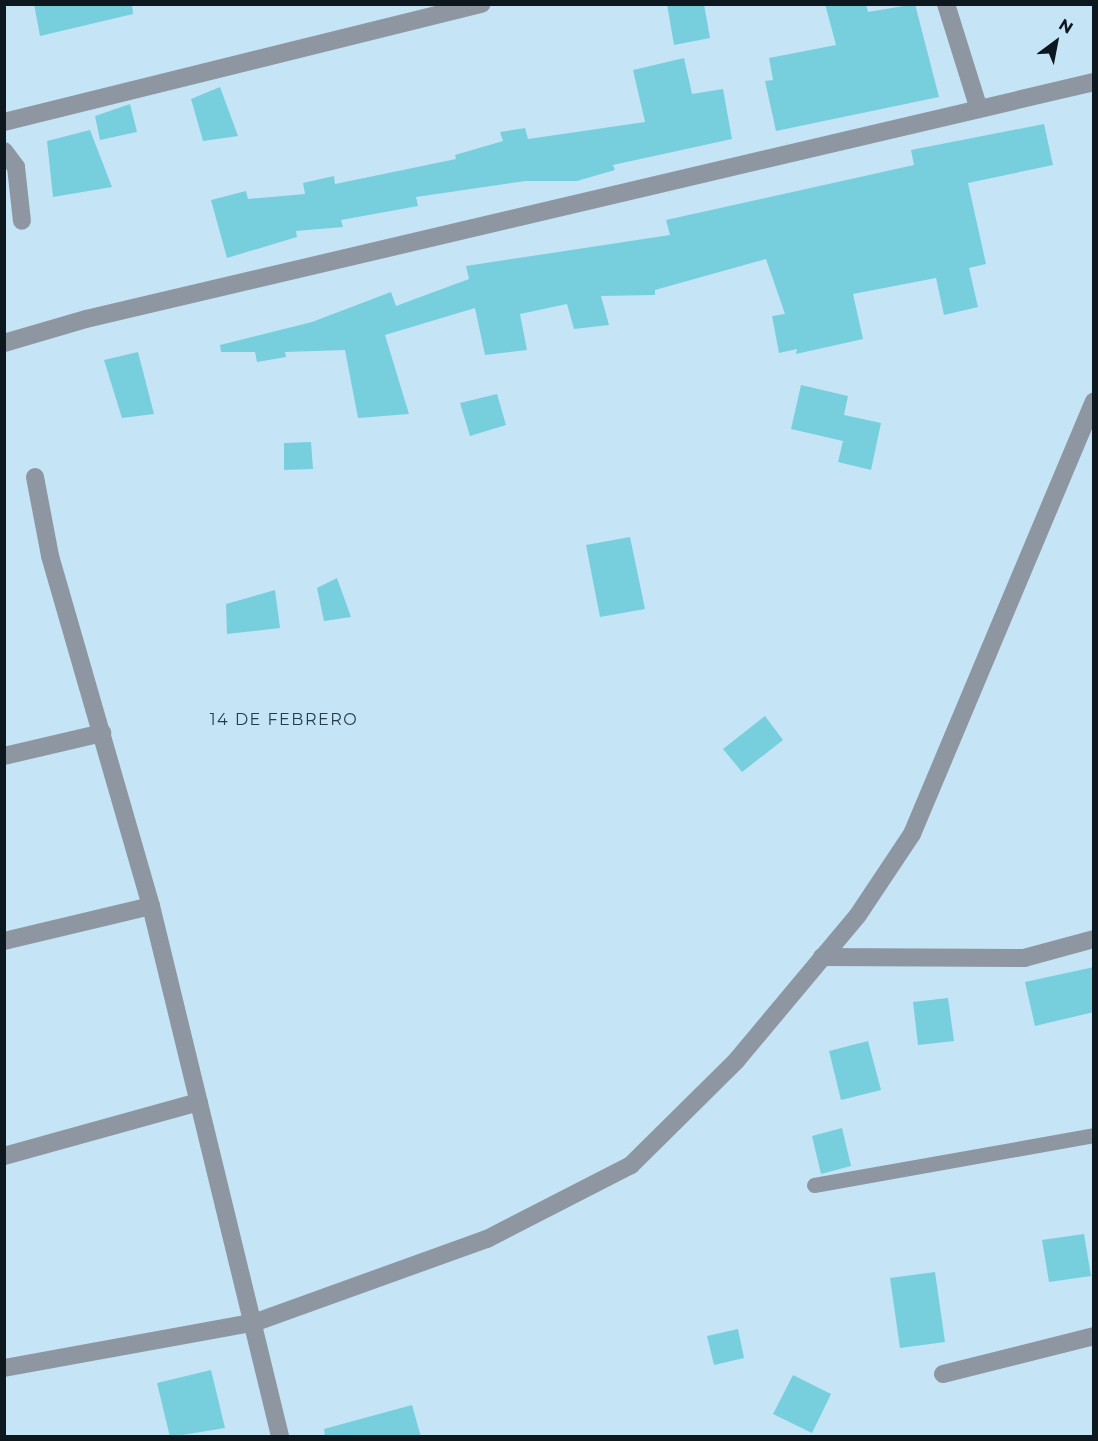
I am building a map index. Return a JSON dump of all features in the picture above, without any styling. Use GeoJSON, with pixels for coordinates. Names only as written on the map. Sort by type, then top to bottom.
{"type":"FeatureCollection","features":[{"type":"Feature","properties":{"kind":"street"},"geometry":{"type":"LineString","coordinates":[[4,122],[482,4]]}},
{"type":"Feature","properties":{"kind":"street"},"geometry":{"type":"LineString","coordinates":[[946,4],[979,109]]}},
{"type":"Feature","properties":{"kind":"street"},"geometry":{"type":"LineString","coordinates":[[4,343],[86,319],[1094,82]]}},
{"type":"Feature","properties":{"kind":"street"},"geometry":{"type":"LineString","coordinates":[[4,151],[16,167],[22,221]]}},
{"type":"Feature","properties":{"kind":"street"},"geometry":{"type":"LineString","coordinates":[[4,1368],[256,1322],[487,1239],[631,1165],[736,1061],[822,957],[912,834],[1092,413]]}},
{"type":"Feature","properties":{"kind":"street"},"geometry":{"type":"LineString","coordinates":[[35,477],[50,556],[151,906],[256,1322],[280,1437]]}},
{"type":"Feature","properties":{"kind":"street"},"geometry":{"type":"LineString","coordinates":[[4,756],[102,733]]}},
{"type":"Feature","properties":{"kind":"street"},"geometry":{"type":"LineString","coordinates":[[4,941],[151,906]]}},
{"type":"Feature","properties":{"kind":"street"},"geometry":{"type":"LineString","coordinates":[[822,957],[1024,958],[1094,939]]}},
{"type":"Feature","properties":{"kind":"street"},"geometry":{"type":"LineString","coordinates":[[4,1156],[199,1102]]}},
{"type":"Feature","properties":{"kind":"street"},"geometry":{"type":"LineString","coordinates":[[943,1374],[1094,1336]]}},
{"type":"Feature","properties":{"kind":"lane"},"geometry":{"type":"LineString","coordinates":[[814,1185],[1094,1136]]}},
{"type":"Feature","properties":{"kind":"building"},"geometry":{"type":"Polygon","coordinates":[[[34,4],[132,4],[133,14],[40,36],[34,4]]]}},
{"type":"Feature","properties":{"kind":"building"},"geometry":{"type":"Polygon","coordinates":[[[667,4],[704,4],[710,38],[674,45],[667,4]]]}},
{"type":"Feature","properties":{"kind":"building"},"geometry":{"type":"Polygon","coordinates":[[[825,4],[866,4],[868,12],[915,4],[939,97],[776,131],[765,81],[773,80],[769,58],[836,45],[825,4]]]}},
{"type":"Feature","properties":{"kind":"building"},"geometry":{"type":"Polygon","coordinates":[[[684,58],[692,94],[723,89],[732,139],[613,165],[615,170],[577,181],[526,181],[416,197],[418,206],[341,220],[343,227],[296,231],[297,237],[227,258],[211,200],[246,191],[248,199],[305,194],[303,183],[334,176],[335,184],[456,159],[455,155],[503,141],[500,132],[525,128],[528,139],[645,122],[633,70],[684,58]]]}},
{"type":"Feature","properties":{"kind":"building"},"geometry":{"type":"Polygon","coordinates":[[[220,87],[238,136],[203,141],[191,99],[220,87]]]}},
{"type":"Feature","properties":{"kind":"building"},"geometry":{"type":"Polygon","coordinates":[[[130,104],[137,132],[100,140],[95,116],[130,104]]]}},
{"type":"Feature","properties":{"kind":"building"},"geometry":{"type":"Polygon","coordinates":[[[1044,124],[1053,165],[968,183],[986,264],[969,268],[978,307],[944,315],[936,278],[853,294],[863,339],[796,354],[797,349],[779,353],[772,316],[785,314],[766,259],[655,290],[655,295],[601,296],[609,325],[574,329],[567,304],[520,314],[527,350],[485,355],[475,308],[385,335],[409,414],[358,418],[345,350],[285,352],[286,357],[257,362],[255,352],[221,352],[220,345],[312,322],[391,292],[396,306],[469,279],[466,266],[670,235],[666,220],[914,165],[911,150],[1044,124]]]}},
{"type":"Feature","properties":{"kind":"building"},"geometry":{"type":"Polygon","coordinates":[[[90,130],[112,187],[53,197],[47,141],[90,130]]]}},
{"type":"Feature","properties":{"kind":"building"},"geometry":{"type":"Polygon","coordinates":[[[138,352],[154,414],[122,418],[104,360],[138,352]]]}},
{"type":"Feature","properties":{"kind":"building"},"geometry":{"type":"Polygon","coordinates":[[[801,385],[848,396],[844,415],[881,423],[871,470],[838,462],[843,441],[791,429],[801,385]]]}},
{"type":"Feature","properties":{"kind":"building"},"geometry":{"type":"Polygon","coordinates":[[[497,394],[506,425],[470,436],[460,403],[497,394]]]}},
{"type":"Feature","properties":{"kind":"building"},"geometry":{"type":"Polygon","coordinates":[[[311,442],[313,469],[284,470],[284,443],[311,442]]]}},
{"type":"Feature","properties":{"kind":"building"},"geometry":{"type":"Polygon","coordinates":[[[630,537],[645,609],[600,617],[586,545],[630,537]]]}},
{"type":"Feature","properties":{"kind":"building"},"geometry":{"type":"Polygon","coordinates":[[[337,578],[351,617],[324,621],[317,588],[337,578]]]}},
{"type":"Feature","properties":{"kind":"building"},"geometry":{"type":"Polygon","coordinates":[[[275,590],[280,628],[227,634],[226,604],[275,590]]]}},
{"type":"Feature","properties":{"kind":"building"},"geometry":{"type":"Polygon","coordinates":[[[765,716],[783,740],[742,772],[723,749],[765,716]]]}},
{"type":"Feature","properties":{"kind":"building"},"geometry":{"type":"Polygon","coordinates":[[[1094,967],[1094,1012],[1035,1026],[1025,982],[1094,967]]]}},
{"type":"Feature","properties":{"kind":"building"},"geometry":{"type":"Polygon","coordinates":[[[948,998],[954,1041],[918,1045],[913,1002],[948,998]]]}},
{"type":"Feature","properties":{"kind":"building"},"geometry":{"type":"Polygon","coordinates":[[[868,1041],[881,1090],[841,1100],[829,1051],[868,1041]]]}},
{"type":"Feature","properties":{"kind":"building"},"geometry":{"type":"Polygon","coordinates":[[[842,1128],[851,1166],[821,1174],[812,1136],[842,1128]]]}},
{"type":"Feature","properties":{"kind":"building"},"geometry":{"type":"Polygon","coordinates":[[[1084,1234],[1091,1276],[1049,1282],[1042,1240],[1084,1234]]]}},
{"type":"Feature","properties":{"kind":"building"},"geometry":{"type":"Polygon","coordinates":[[[935,1272],[945,1342],[900,1348],[890,1278],[935,1272]]]}},
{"type":"Feature","properties":{"kind":"building"},"geometry":{"type":"Polygon","coordinates":[[[738,1329],[744,1358],[714,1365],[707,1336],[738,1329]]]}},
{"type":"Feature","properties":{"kind":"building"},"geometry":{"type":"Polygon","coordinates":[[[211,1370],[225,1428],[170,1437],[157,1383],[211,1370]]]}},
{"type":"Feature","properties":{"kind":"building"},"geometry":{"type":"Polygon","coordinates":[[[793,1375],[831,1394],[812,1433],[773,1414],[793,1375]]]}},
{"type":"Feature","properties":{"kind":"building"},"geometry":{"type":"Polygon","coordinates":[[[412,1405],[421,1437],[325,1437],[324,1429],[412,1405]]]}},
{"type":"Feature","properties":{"kind":"district","name":"14 DE FEBRERO"},"geometry":{"type":"Point","coordinates":[284,720]}}]}
